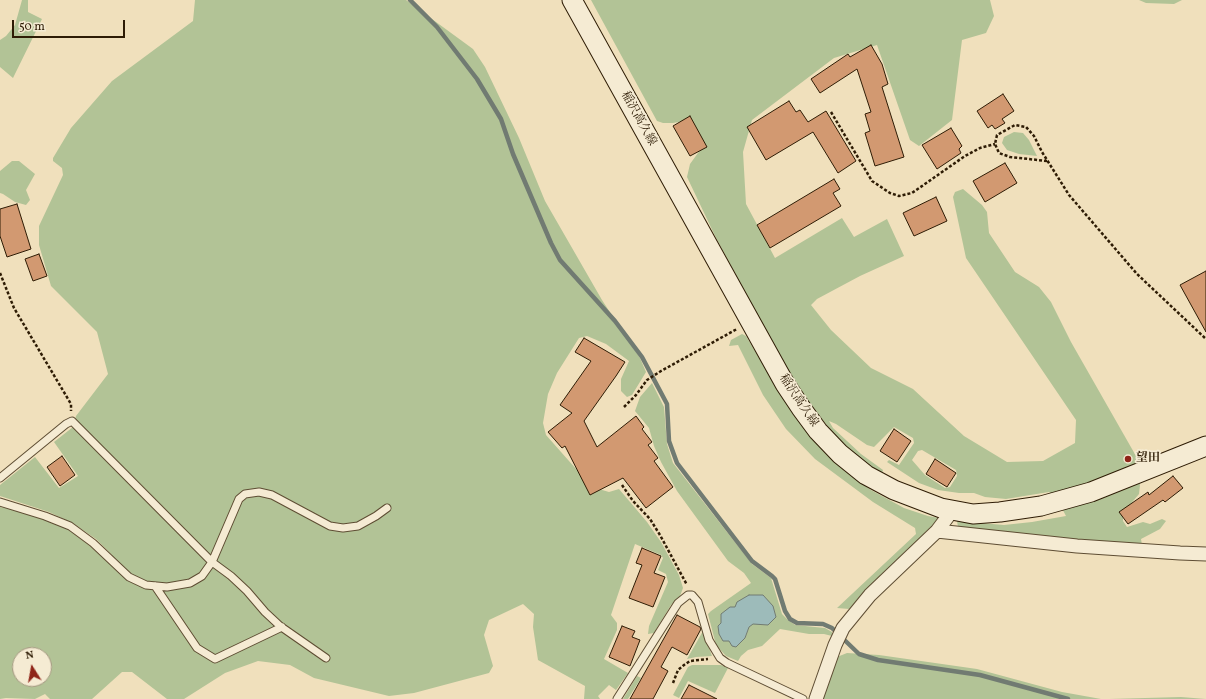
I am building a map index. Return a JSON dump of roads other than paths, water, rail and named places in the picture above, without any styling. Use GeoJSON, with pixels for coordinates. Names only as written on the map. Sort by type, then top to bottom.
{"type":"FeatureCollection","features":[{"type":"Feature","properties":{"kind":"main road","name":"稲沢高久線"},"geometry":{"type":"LineString","coordinates":[[572,0],[785,384],[818,431],[840,454],[866,475],[894,490],[920,501],[952,511],[973,514],[1000,512],[1041,506],[1090,492],[1206,446]]}},
{"type":"Feature","properties":{"kind":"street"},"geometry":{"type":"LineString","coordinates":[[816,699],[835,645],[843,628],[870,595],[937,531],[952,511]]}},
{"type":"Feature","properties":{"kind":"street"},"geometry":{"type":"LineString","coordinates":[[937,531],[1077,546],[1206,554]]}},
{"type":"Feature","properties":{"kind":"lane"},"geometry":{"type":"LineString","coordinates":[[0,478],[66,424],[72,421],[212,562],[231,576],[247,591],[265,612],[282,627],[326,658]]}},
{"type":"Feature","properties":{"kind":"lane"},"geometry":{"type":"LineString","coordinates":[[0,502],[45,516],[70,526],[93,543],[129,577],[146,585],[167,587],[190,583],[202,576],[212,562],[239,499],[245,494],[259,492],[272,495],[330,526],[343,528],[358,526],[387,508]]}},
{"type":"Feature","properties":{"kind":"lane"},"geometry":{"type":"LineString","coordinates":[[155,586],[197,648],[215,659],[282,627]]}},
{"type":"Feature","properties":{"kind":"lane"},"geometry":{"type":"LineString","coordinates":[[617,699],[678,603],[688,595],[692,595],[698,602],[709,640],[720,658],[727,663],[803,699]]}},
{"type":"Feature","properties":{"kind":"water"},"geometry":{"type":"Polygon","coordinates":[[[749,595],[763,595],[773,606],[776,617],[768,625],[753,624],[749,627],[745,638],[736,647],[732,646],[729,641],[723,641],[719,634],[718,626],[721,623],[721,614],[730,607],[735,607],[737,602],[749,595]]]}},
{"type":"Feature","properties":{"kind":"waterway"},"geometry":{"type":"LineString","coordinates":[[410,0],[437,27],[477,79],[501,119],[513,154],[551,243],[560,260],[615,321],[642,357],[667,404],[669,441],[677,463],[752,561],[775,579],[785,611],[790,619],[797,623],[823,624],[832,628],[859,654],[878,660],[980,675],[1068,699]]}},
{"type":"Feature","properties":{"kind":"place","name":"望田"},"geometry":{"type":"Point","coordinates":[1128,459]}}]}
